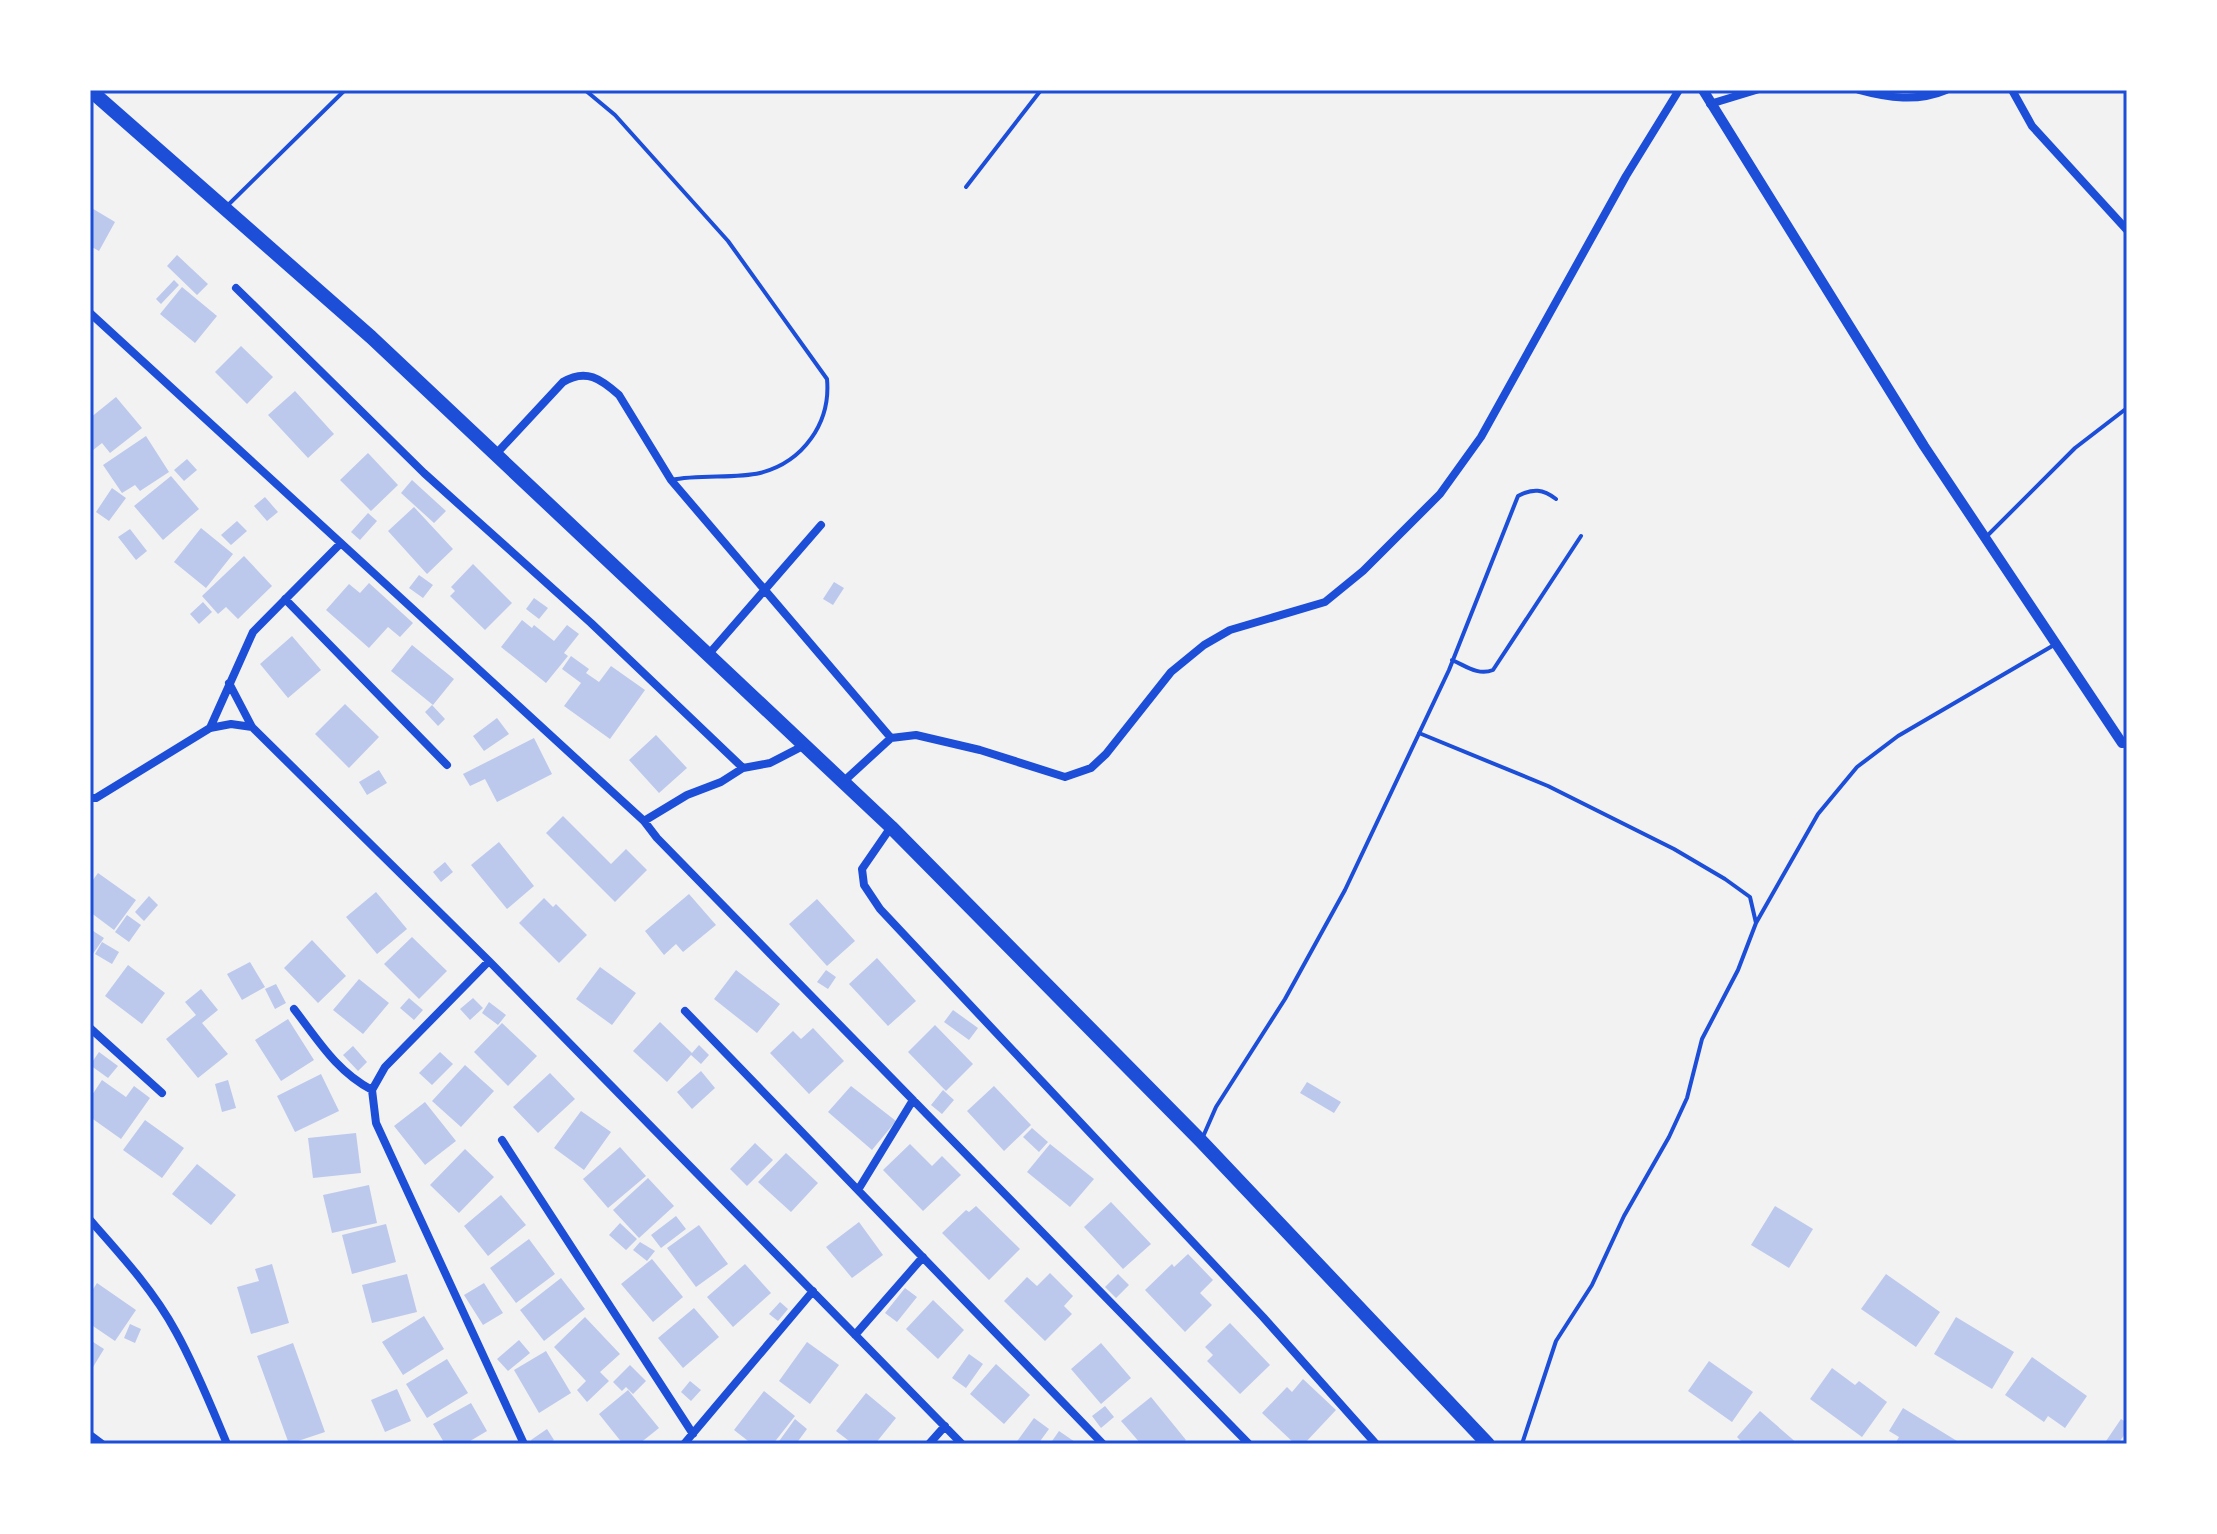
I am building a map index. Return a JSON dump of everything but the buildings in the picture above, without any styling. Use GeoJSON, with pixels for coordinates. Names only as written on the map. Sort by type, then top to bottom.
{"type":"FeatureCollection","features":[{"type":"Feature","properties":{"kind":"main road"},"geometry":{"type":"LineString","coordinates":[[90,90],[371,337],[891,827],[1201,1141],[1488,1444]]}},
{"type":"Feature","properties":{"kind":"street"},"geometry":{"type":"LineString","coordinates":[[843,782],[891,738],[916,735],[980,750],[1065,777],[1091,768],[1106,754],[1171,672],[1204,645],[1230,630],[1325,602],[1363,571],[1440,494],[1481,437],[1626,176],[1679,90]]}},
{"type":"Feature","properties":{"kind":"street"},"geometry":{"type":"LineString","coordinates":[[1703,90],[1924,446],[2122,743]]}},
{"type":"Feature","properties":{"kind":"street"},"geometry":{"type":"LineString","coordinates":[[1710,104],[1756,90]]}},
{"type":"Feature","properties":{"kind":"street"},"geometry":{"type":"LineString","coordinates":[[1859,90],[1913,98],[1946,90]]}},
{"type":"Feature","properties":{"kind":"street"},"geometry":{"type":"LineString","coordinates":[[2012,90],[2032,126],[2127,230]]}},
{"type":"Feature","properties":{"kind":"street"},"geometry":{"type":"LineString","coordinates":[[236,288],[424,473],[591,623],[743,768]]}},
{"type":"Feature","properties":{"kind":"street"},"geometry":{"type":"LineString","coordinates":[[90,313],[644,821],[657,838],[1249,1444]]}},
{"type":"Feature","properties":{"kind":"street"},"geometry":{"type":"LineString","coordinates":[[496,454],[563,382],[573,376],[597,377],[619,395],[671,480],[891,738]]}},
{"type":"Feature","properties":{"kind":"street"},"geometry":{"type":"LineString","coordinates":[[708,655],[821,525]]}},
{"type":"Feature","properties":{"kind":"street"},"geometry":{"type":"LineString","coordinates":[[210,728],[253,632],[341,543]]}},
{"type":"Feature","properties":{"kind":"street"},"geometry":{"type":"LineString","coordinates":[[285,599],[447,765]]}},
{"type":"Feature","properties":{"kind":"street"},"geometry":{"type":"LineString","coordinates":[[229,683],[252,727],[489,961],[962,1444]]}},
{"type":"Feature","properties":{"kind":"street"},"geometry":{"type":"LineString","coordinates":[[90,798],[96,798],[210,728],[231,724],[252,727]]}},
{"type":"Feature","properties":{"kind":"street"},"geometry":{"type":"LineString","coordinates":[[644,821],[687,795],[721,782],[743,768],[770,763],[803,746]]}},
{"type":"Feature","properties":{"kind":"street"},"geometry":{"type":"LineString","coordinates":[[891,827],[862,869],[864,885],[880,909],[1263,1317],[1376,1444]]}},
{"type":"Feature","properties":{"kind":"street"},"geometry":{"type":"LineString","coordinates":[[489,961],[385,1067],[372,1090],[376,1123],[524,1444]]}},
{"type":"Feature","properties":{"kind":"street"},"geometry":{"type":"LineString","coordinates":[[294,1009],[336,1064],[351,1079],[372,1090]]}},
{"type":"Feature","properties":{"kind":"street"},"geometry":{"type":"LineString","coordinates":[[685,1011],[1103,1444]]}},
{"type":"Feature","properties":{"kind":"street"},"geometry":{"type":"LineString","coordinates":[[90,1028],[162,1093]]}},
{"type":"Feature","properties":{"kind":"street"},"geometry":{"type":"LineString","coordinates":[[858,1190],[913,1100]]}},
{"type":"Feature","properties":{"kind":"street"},"geometry":{"type":"LineString","coordinates":[[502,1140],[693,1434]]}},
{"type":"Feature","properties":{"kind":"street"},"geometry":{"type":"LineString","coordinates":[[90,1220],[137,1275],[175,1330],[227,1444]]}},
{"type":"Feature","properties":{"kind":"street"},"geometry":{"type":"LineString","coordinates":[[855,1335],[923,1257]]}},
{"type":"Feature","properties":{"kind":"street"},"geometry":{"type":"LineString","coordinates":[[684,1444],[813,1291]]}},
{"type":"Feature","properties":{"kind":"street"},"geometry":{"type":"LineString","coordinates":[[929,1444],[945,1426]]}},
{"type":"Feature","properties":{"kind":"street"},"geometry":{"type":"LineString","coordinates":[[90,1435],[102,1444]]}},
{"type":"Feature","properties":{"kind":"lane"},"geometry":{"type":"LineString","coordinates":[[224,208],[345,90]]}},
{"type":"Feature","properties":{"kind":"lane"},"geometry":{"type":"LineString","coordinates":[[585,90],[615,115],[728,241],[827,379],[828,395],[812,441],[782,464],[759,473],[671,480]]}},
{"type":"Feature","properties":{"kind":"lane"},"geometry":{"type":"LineString","coordinates":[[966,187],[1041,90]]}},
{"type":"Feature","properties":{"kind":"lane"},"geometry":{"type":"LineString","coordinates":[[1985,538],[2075,448],[2127,408]]}},
{"type":"Feature","properties":{"kind":"lane"},"geometry":{"type":"LineString","coordinates":[[1201,1141],[1216,1107],[1285,999],[1345,890],[1452,660],[1518,496],[1531,489],[1547,492],[1556,499]]}},
{"type":"Feature","properties":{"kind":"lane"},"geometry":{"type":"LineString","coordinates":[[1452,660],[1477,672],[1493,670],[1581,536]]}},
{"type":"Feature","properties":{"kind":"lane"},"geometry":{"type":"LineString","coordinates":[[1522,1444],[1556,1341],[1592,1285],[1624,1216],[1669,1137],[1687,1098],[1702,1039],[1738,970],[1756,923],[1818,814],[1857,767],[1898,736],[2056,644]]}},
{"type":"Feature","properties":{"kind":"lane"},"geometry":{"type":"LineString","coordinates":[[1419,733],[1548,786],[1687,856],[1750,897],[1756,923]]}}]}
